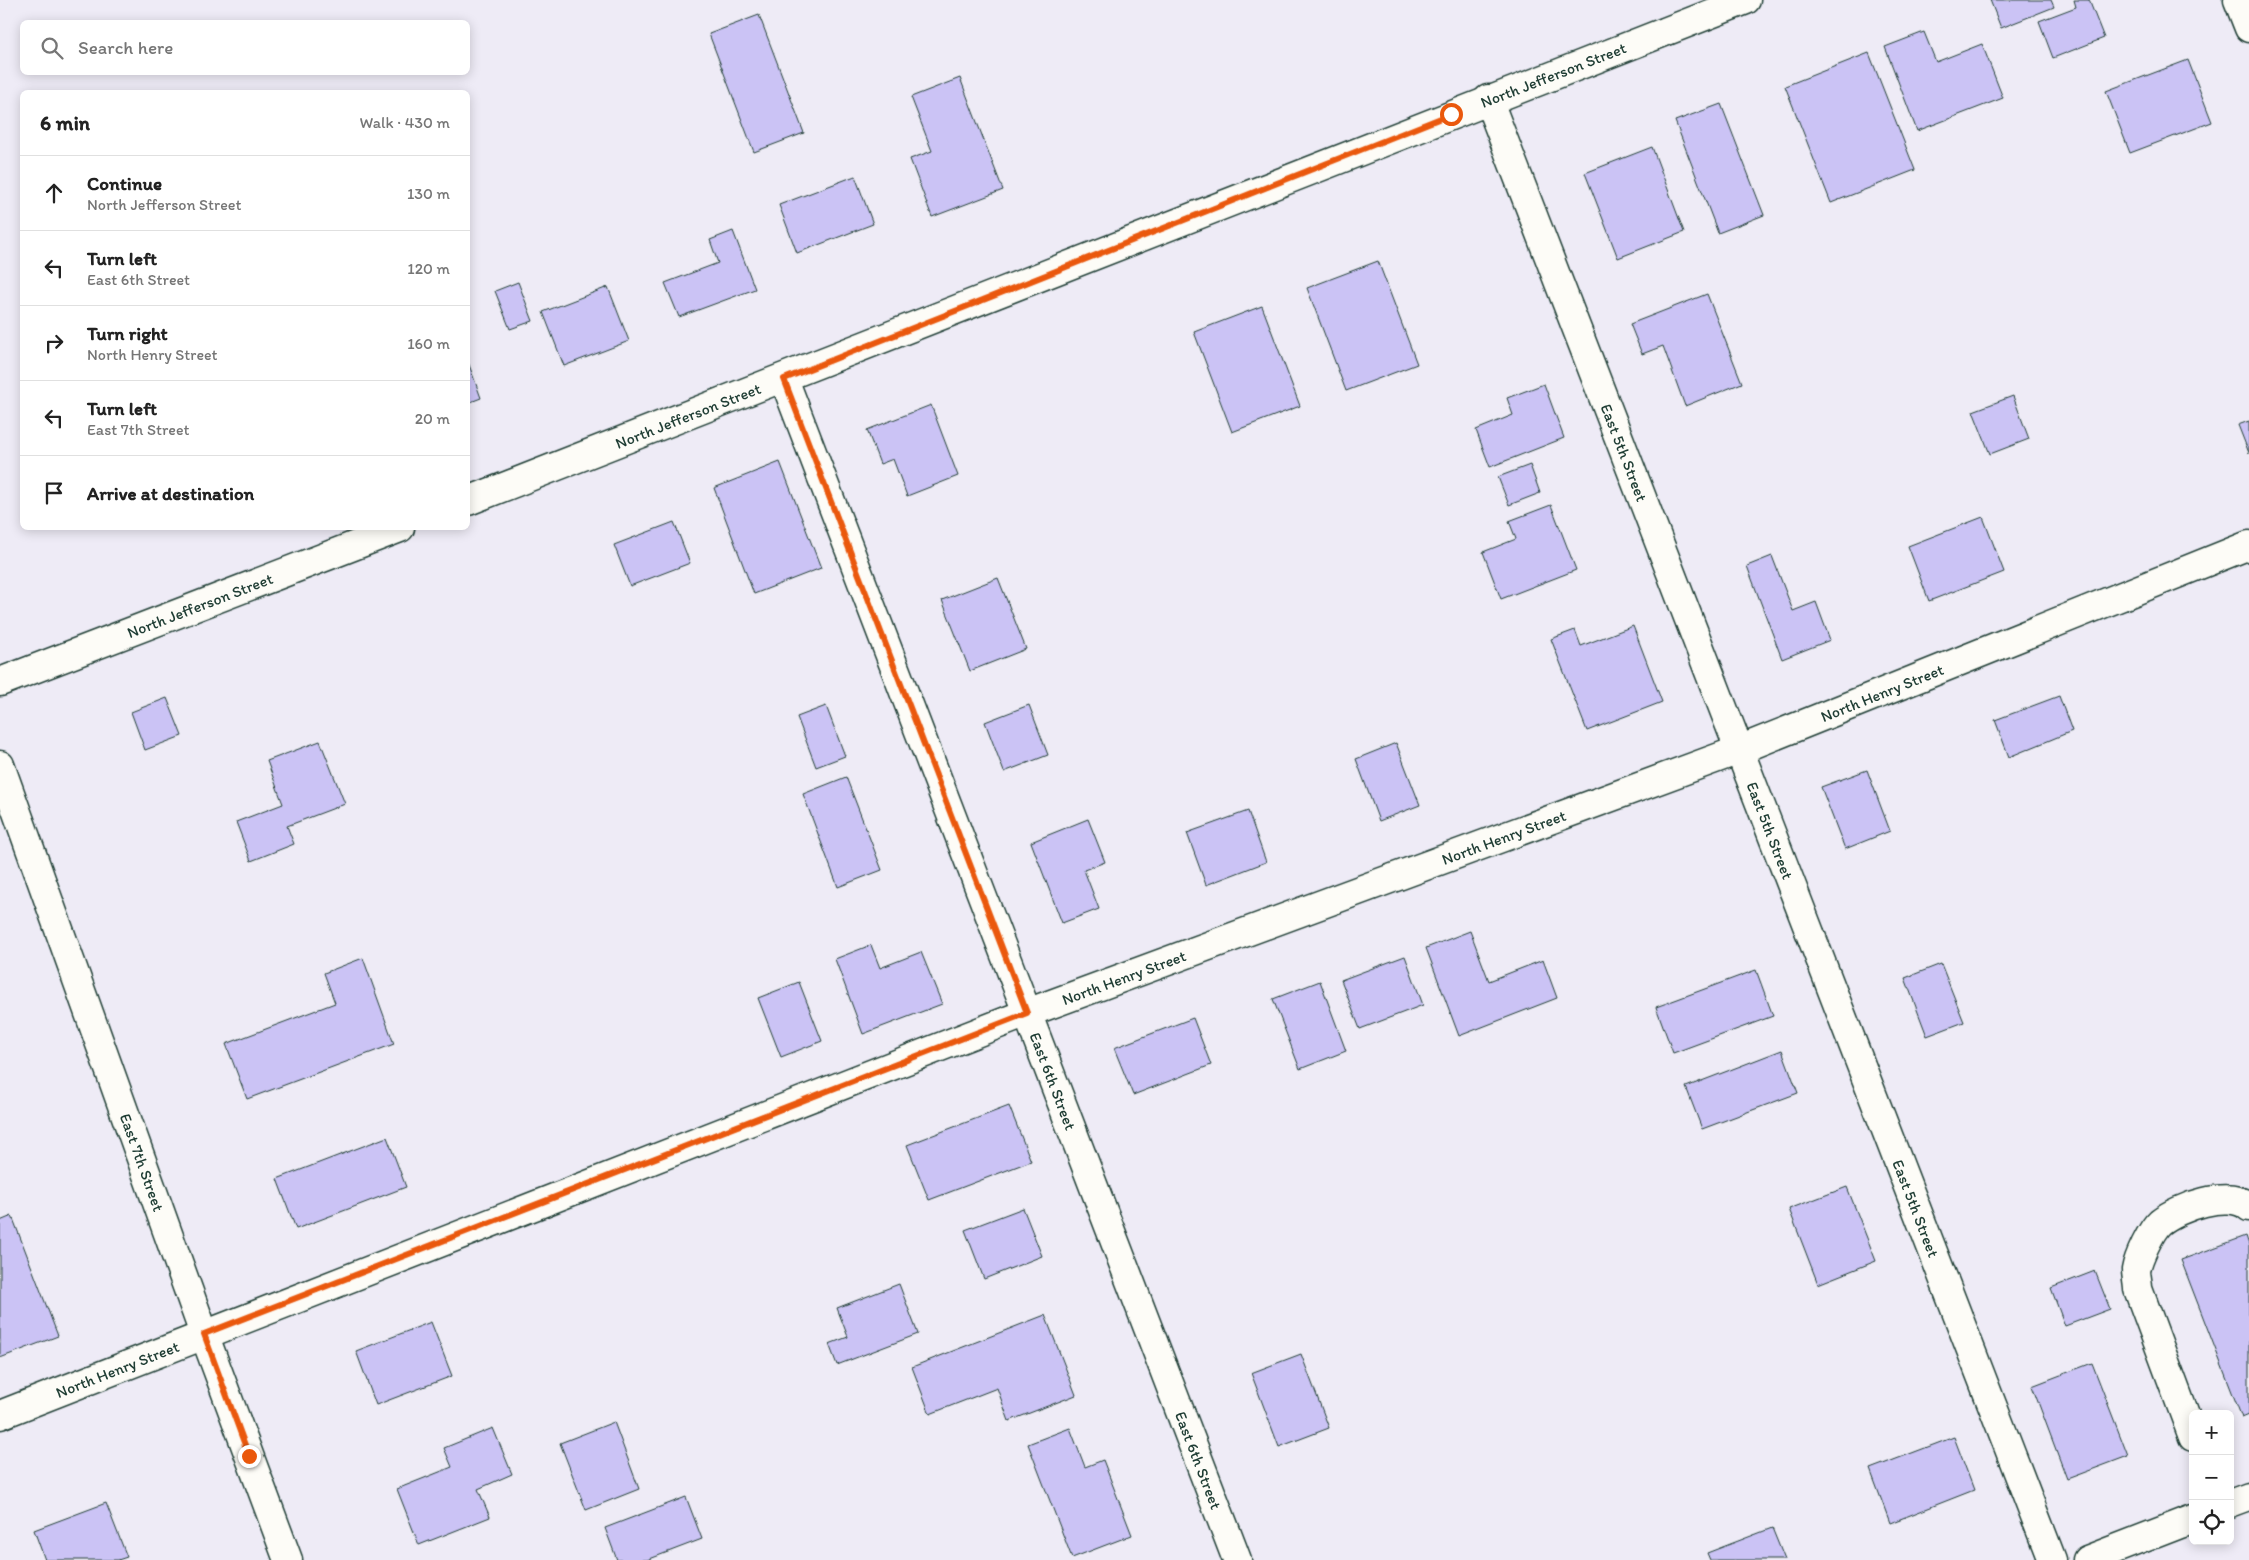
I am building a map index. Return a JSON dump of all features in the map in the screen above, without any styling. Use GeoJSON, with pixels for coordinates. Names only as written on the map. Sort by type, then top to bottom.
{"type":"FeatureCollection","features":[{"type":"Feature","properties":{"kind":"street","name":"North Jefferson Street"},"geometry":{"type":"LineString","coordinates":[[470,500],[784,379],[1488,99],[1746,0]]}},
{"type":"Feature","properties":{"kind":"street"},"geometry":{"type":"LineString","coordinates":[[2238,0],[2249,28]]}},
{"type":"Feature","properties":{"kind":"street","name":"East 5th Street"},"geometry":{"type":"LineString","coordinates":[[1488,99],[2052,1560]]}},
{"type":"Feature","properties":{"kind":"street","name":"East 6th Street"},"geometry":{"type":"LineString","coordinates":[[784,379],[1237,1560]]}},
{"type":"Feature","properties":{"kind":"street","name":"North Jefferson Street"},"geometry":{"type":"LineString","coordinates":[[0,682],[395,530]]}},
{"type":"Feature","properties":{"kind":"street","name":"North Henry Street"},"geometry":{"type":"LineString","coordinates":[[0,1415],[1027,1013],[1739,750],[2249,546]]}},
{"type":"Feature","properties":{"kind":"street","name":"East 7th Street"},"geometry":{"type":"LineString","coordinates":[[0,765],[204,1334],[288,1560]]}},
{"type":"Feature","properties":{"kind":"street"},"geometry":{"type":"LineString","coordinates":[[2189,1426],[2138,1289],[2136,1269],[2146,1243],[2160,1223],[2185,1208],[2219,1199],[2242,1201],[2249,1207]]}},
{"type":"Feature","properties":{"kind":"street"},"geometry":{"type":"LineString","coordinates":[[2234,1502],[2249,1496]]}},
{"type":"Feature","properties":{"kind":"street"},"geometry":{"type":"LineString","coordinates":[[2087,1560],[2189,1520]]}},
{"type":"Feature","properties":{"kind":"building"},"geometry":{"type":"Polygon","coordinates":[[[1990,0],[2051,0],[2054,7],[2001,28],[1990,0]]]}},
{"type":"Feature","properties":{"kind":"building"},"geometry":{"type":"Polygon","coordinates":[[[2074,0],[2089,0],[2104,38],[2053,58],[2039,21],[2076,7],[2074,0]]]}},
{"type":"Feature","properties":{"kind":"building"},"geometry":{"type":"Polygon","coordinates":[[[759,15],[804,133],[754,152],[709,34],[759,15]]]}},
{"type":"Feature","properties":{"kind":"building"},"geometry":{"type":"Polygon","coordinates":[[[1924,32],[1936,62],[1982,44],[2003,98],[1917,131],[1885,47],[1924,32]]]}},
{"type":"Feature","properties":{"kind":"building"},"geometry":{"type":"Polygon","coordinates":[[[1869,53],[1915,170],[1831,203],[1785,86],[1869,53]]]}},
{"type":"Feature","properties":{"kind":"building"},"geometry":{"type":"Polygon","coordinates":[[[2188,60],[2212,122],[2130,153],[2106,91],[2188,60]]]}},
{"type":"Feature","properties":{"kind":"building"},"geometry":{"type":"Polygon","coordinates":[[[960,78],[1003,190],[932,217],[910,159],[932,151],[911,97],[960,78]]]}},
{"type":"Feature","properties":{"kind":"building"},"geometry":{"type":"Polygon","coordinates":[[[1721,104],[1764,215],[1718,233],[1675,121],[1721,104]]]}},
{"type":"Feature","properties":{"kind":"building"},"geometry":{"type":"Polygon","coordinates":[[[1652,147],[1684,232],[1618,258],[1585,173],[1652,147]]]}},
{"type":"Feature","properties":{"kind":"building"},"geometry":{"type":"Polygon","coordinates":[[[855,176],[873,224],[797,253],[779,205],[855,176]]]}},
{"type":"Feature","properties":{"kind":"building"},"geometry":{"type":"Polygon","coordinates":[[[733,231],[755,289],[679,317],[665,283],[718,263],[710,240],[733,231]]]}},
{"type":"Feature","properties":{"kind":"building"},"geometry":{"type":"Polygon","coordinates":[[[1378,261],[1417,364],[1346,391],[1307,288],[1378,261]]]}},
{"type":"Feature","properties":{"kind":"building"},"geometry":{"type":"Polygon","coordinates":[[[518,282],[533,321],[510,329],[495,291],[518,282]]]}},
{"type":"Feature","properties":{"kind":"building"},"geometry":{"type":"Polygon","coordinates":[[[608,287],[629,341],[564,366],[543,312],[608,287]]]}},
{"type":"Feature","properties":{"kind":"building"},"geometry":{"type":"Polygon","coordinates":[[[1707,294],[1742,383],[1685,406],[1663,346],[1642,354],[1630,324],[1707,294]]]}},
{"type":"Feature","properties":{"kind":"building"},"geometry":{"type":"Polygon","coordinates":[[[1262,306],[1300,406],[1232,432],[1194,332],[1262,306]]]}},
{"type":"Feature","properties":{"kind":"building"},"geometry":{"type":"Polygon","coordinates":[[[470,368],[481,398],[470,402],[470,368]]]}},
{"type":"Feature","properties":{"kind":"building"},"geometry":{"type":"Polygon","coordinates":[[[1544,384],[1564,438],[1490,467],[1476,430],[1513,415],[1507,398],[1544,384]]]}},
{"type":"Feature","properties":{"kind":"building"},"geometry":{"type":"Polygon","coordinates":[[[2013,396],[2029,439],[1990,454],[1973,411],[2013,396]]]}},
{"type":"Feature","properties":{"kind":"building"},"geometry":{"type":"Polygon","coordinates":[[[931,405],[958,476],[907,496],[893,459],[880,464],[867,430],[931,405]]]}},
{"type":"Feature","properties":{"kind":"building"},"geometry":{"type":"Polygon","coordinates":[[[2249,421],[2249,453],[2238,425],[2249,421]]]}},
{"type":"Feature","properties":{"kind":"building"},"geometry":{"type":"Polygon","coordinates":[[[780,462],[821,568],[754,594],[714,488],[780,462]]]}},
{"type":"Feature","properties":{"kind":"building"},"geometry":{"type":"Polygon","coordinates":[[[1530,465],[1540,493],[1509,505],[1498,477],[1530,465]]]}},
{"type":"Feature","properties":{"kind":"building"},"geometry":{"type":"Polygon","coordinates":[[[1551,505],[1576,570],[1501,599],[1483,552],[1516,539],[1509,521],[1551,505]]]}},
{"type":"Feature","properties":{"kind":"building"},"geometry":{"type":"Polygon","coordinates":[[[1983,517],[2004,572],[1929,601],[1908,546],[1983,517]]]}},
{"type":"Feature","properties":{"kind":"building"},"geometry":{"type":"Polygon","coordinates":[[[674,522],[690,563],[630,586],[614,545],[674,522]]]}},
{"type":"Feature","properties":{"kind":"building"},"geometry":{"type":"Polygon","coordinates":[[[1772,556],[1793,611],[1816,602],[1830,640],[1782,659],[1747,566],[1772,556]]]}},
{"type":"Feature","properties":{"kind":"building"},"geometry":{"type":"Polygon","coordinates":[[[998,578],[1026,649],[970,671],[942,600],[998,578]]]}},
{"type":"Feature","properties":{"kind":"building"},"geometry":{"type":"Polygon","coordinates":[[[1633,626],[1662,702],[1587,731],[1551,639],[1575,630],[1581,646],[1633,626]]]}},
{"type":"Feature","properties":{"kind":"building"},"geometry":{"type":"Polygon","coordinates":[[[2059,696],[2072,731],[2009,757],[1995,720],[2059,696]]]}},
{"type":"Feature","properties":{"kind":"building"},"geometry":{"type":"Polygon","coordinates":[[[167,698],[182,736],[145,750],[131,712],[167,698]]]}},
{"type":"Feature","properties":{"kind":"building"},"geometry":{"type":"Polygon","coordinates":[[[1029,705],[1048,755],[1004,772],[985,722],[1029,705]]]}},
{"type":"Feature","properties":{"kind":"building"},"geometry":{"type":"Polygon","coordinates":[[[826,706],[845,756],[816,767],[797,717],[826,706]]]}},
{"type":"Feature","properties":{"kind":"building"},"geometry":{"type":"Polygon","coordinates":[[[320,741],[345,804],[287,826],[294,844],[251,861],[236,822],[283,804],[267,761],[320,741]]]}},
{"type":"Feature","properties":{"kind":"building"},"geometry":{"type":"Polygon","coordinates":[[[1396,743],[1420,805],[1379,821],[1356,759],[1396,743]]]}},
{"type":"Feature","properties":{"kind":"building"},"geometry":{"type":"Polygon","coordinates":[[[1867,770],[1890,831],[1845,849],[1821,787],[1867,770]]]}},
{"type":"Feature","properties":{"kind":"building"},"geometry":{"type":"Polygon","coordinates":[[[846,777],[882,870],[838,887],[803,794],[846,777]]]}},
{"type":"Feature","properties":{"kind":"building"},"geometry":{"type":"Polygon","coordinates":[[[1248,811],[1266,862],[1206,885],[1187,833],[1248,811]]]}},
{"type":"Feature","properties":{"kind":"building"},"geometry":{"type":"Polygon","coordinates":[[[1088,819],[1105,862],[1084,870],[1099,909],[1062,923],[1031,842],[1088,819]]]}},
{"type":"Feature","properties":{"kind":"building"},"geometry":{"type":"Polygon","coordinates":[[[1470,931],[1489,981],[1543,960],[1557,998],[1459,1036],[1426,948],[1470,931]]]}},
{"type":"Feature","properties":{"kind":"building"},"geometry":{"type":"Polygon","coordinates":[[[871,945],[880,968],[921,952],[942,1004],[863,1034],[835,959],[871,945]]]}},
{"type":"Feature","properties":{"kind":"building"},"geometry":{"type":"Polygon","coordinates":[[[1405,956],[1423,1005],[1360,1029],[1341,980],[1405,956]]]}},
{"type":"Feature","properties":{"kind":"building"},"geometry":{"type":"Polygon","coordinates":[[[363,958],[394,1044],[247,1099],[226,1044],[335,1003],[324,973],[363,958]]]}},
{"type":"Feature","properties":{"kind":"building"},"geometry":{"type":"Polygon","coordinates":[[[1941,964],[1964,1022],[1927,1036],[1905,978],[1941,964]]]}},
{"type":"Feature","properties":{"kind":"building"},"geometry":{"type":"Polygon","coordinates":[[[1756,970],[1773,1016],[1673,1053],[1656,1007],[1756,970]]]}},
{"type":"Feature","properties":{"kind":"building"},"geometry":{"type":"Polygon","coordinates":[[[1320,981],[1346,1051],[1300,1069],[1273,999],[1320,981]]]}},
{"type":"Feature","properties":{"kind":"building"},"geometry":{"type":"Polygon","coordinates":[[[799,982],[822,1041],[781,1057],[758,998],[799,982]]]}},
{"type":"Feature","properties":{"kind":"building"},"geometry":{"type":"Polygon","coordinates":[[[1193,1018],[1211,1065],[1133,1095],[1114,1048],[1193,1018]]]}},
{"type":"Feature","properties":{"kind":"building"},"geometry":{"type":"Polygon","coordinates":[[[1782,1050],[1798,1093],[1702,1129],[1686,1087],[1782,1050]]]}},
{"type":"Feature","properties":{"kind":"building"},"geometry":{"type":"Polygon","coordinates":[[[1009,1106],[1031,1161],[929,1200],[907,1145],[1009,1106]]]}},
{"type":"Feature","properties":{"kind":"building"},"geometry":{"type":"Polygon","coordinates":[[[387,1137],[406,1187],[296,1229],[277,1179],[387,1137]]]}},
{"type":"Feature","properties":{"kind":"building"},"geometry":{"type":"Polygon","coordinates":[[[1847,1187],[1876,1261],[1818,1284],[1789,1209],[1847,1187]]]}},
{"type":"Feature","properties":{"kind":"building"},"geometry":{"type":"Polygon","coordinates":[[[1023,1208],[1042,1256],[984,1279],[965,1230],[1023,1208]]]}},
{"type":"Feature","properties":{"kind":"building"},"geometry":{"type":"Polygon","coordinates":[[[12,1216],[58,1336],[0,1358],[0,1221],[12,1216]]]}},
{"type":"Feature","properties":{"kind":"building"},"geometry":{"type":"Polygon","coordinates":[[[2246,1236],[2249,1245],[2249,1415],[2242,1418],[2181,1260],[2246,1236]]]}},
{"type":"Feature","properties":{"kind":"building"},"geometry":{"type":"Polygon","coordinates":[[[2095,1271],[2110,1309],[2065,1326],[2051,1288],[2095,1271]]]}},
{"type":"Feature","properties":{"kind":"building"},"geometry":{"type":"Polygon","coordinates":[[[899,1284],[918,1334],[837,1365],[829,1344],[848,1337],[837,1308],[899,1284]]]}},
{"type":"Feature","properties":{"kind":"building"},"geometry":{"type":"Polygon","coordinates":[[[1045,1315],[1076,1395],[1009,1421],[997,1388],[930,1414],[912,1367],[1045,1315]]]}},
{"type":"Feature","properties":{"kind":"building"},"geometry":{"type":"Polygon","coordinates":[[[431,1322],[452,1376],[376,1405],[356,1351],[431,1322]]]}},
{"type":"Feature","properties":{"kind":"building"},"geometry":{"type":"Polygon","coordinates":[[[1301,1354],[1329,1428],[1279,1447],[1251,1373],[1301,1354]]]}},
{"type":"Feature","properties":{"kind":"building"},"geometry":{"type":"Polygon","coordinates":[[[2092,1363],[2128,1456],[2067,1479],[2032,1386],[2092,1363]]]}},
{"type":"Feature","properties":{"kind":"building"},"geometry":{"type":"Polygon","coordinates":[[[614,1422],[639,1489],[586,1510],[560,1443],[614,1422]]]}},
{"type":"Feature","properties":{"kind":"building"},"geometry":{"type":"Polygon","coordinates":[[[493,1428],[512,1474],[478,1489],[490,1517],[419,1545],[397,1489],[452,1467],[444,1448],[493,1428]]]}},
{"type":"Feature","properties":{"kind":"building"},"geometry":{"type":"Polygon","coordinates":[[[1070,1428],[1085,1467],[1103,1460],[1132,1535],[1072,1558],[1028,1444],[1070,1428]]]}},
{"type":"Feature","properties":{"kind":"building"},"geometry":{"type":"Polygon","coordinates":[[[1954,1437],[1974,1490],[1890,1523],[1870,1469],[1954,1437]]]}},
{"type":"Feature","properties":{"kind":"building"},"geometry":{"type":"Polygon","coordinates":[[[686,1497],[702,1539],[647,1560],[617,1560],[605,1528],[686,1497]]]}},
{"type":"Feature","properties":{"kind":"building"},"geometry":{"type":"Polygon","coordinates":[[[106,1503],[127,1557],[118,1560],[45,1560],[34,1530],[106,1503]]]}},
{"type":"Feature","properties":{"kind":"building"},"geometry":{"type":"Polygon","coordinates":[[[1772,1528],[1785,1560],[1710,1560],[1707,1553],[1772,1528]]]}},
{"type":"Feature","properties":{"kind":"route"},"geometry":{"type":"LineString","coordinates":[[249,1456],[204,1334],[1027,1013],[784,379],[1451,114]]}}]}
